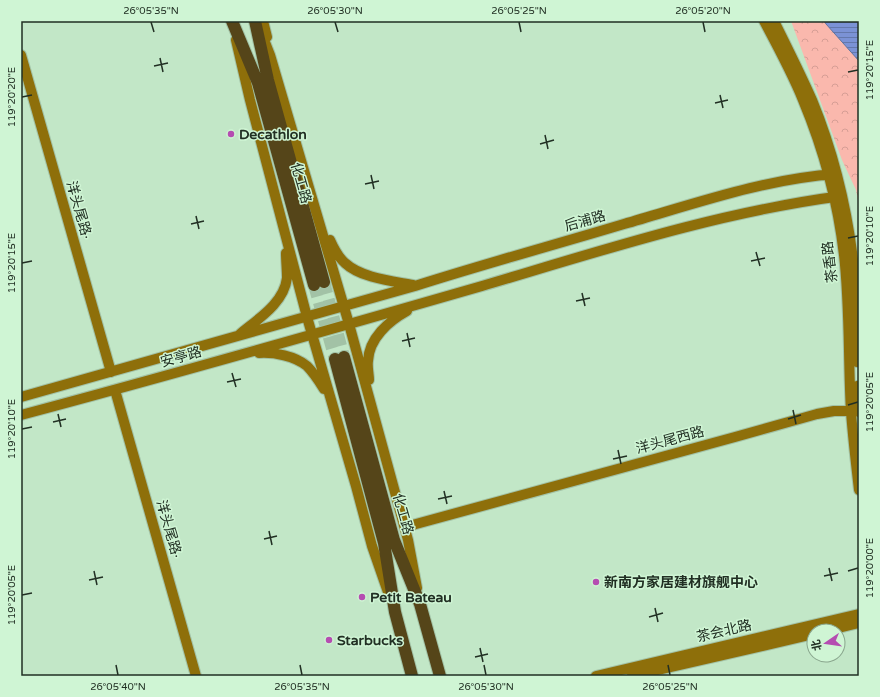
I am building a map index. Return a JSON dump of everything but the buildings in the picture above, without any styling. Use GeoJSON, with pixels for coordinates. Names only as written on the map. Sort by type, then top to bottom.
{"type":"FeatureCollection","features":[{"type":"Feature","properties":{"kind":"highway","name":"化工路"},"geometry":{"type":"LineString","coordinates":[[232,21],[258,83],[319,284],[268,80],[256,21]]}},
{"type":"Feature","properties":{"kind":"highway","name":"化工路"},"geometry":{"type":"LineString","coordinates":[[412,676],[394,612],[384,543],[340,358],[394,540],[420,604],[440,676]]}},
{"type":"Feature","properties":{"kind":"main road"},"geometry":{"type":"LineString","coordinates":[[232,21],[250,100],[307,317],[372,546],[394,612]]}},
{"type":"Feature","properties":{"kind":"main road"},"geometry":{"type":"LineString","coordinates":[[256,21],[270,55]]}},
{"type":"Feature","properties":{"kind":"main road"},"geometry":{"type":"LineString","coordinates":[[263,21],[270,55],[320,221],[405,526],[420,604]]}},
{"type":"Feature","properties":{"kind":"main road","name":"茶香路"},"geometry":{"type":"LineString","coordinates":[[764,21],[785,60],[803,99],[832,174]]}},
{"type":"Feature","properties":{"kind":"main road","name":"茶香路"},"geometry":{"type":"LineString","coordinates":[[774,21],[812,101],[824,132],[838,197],[847,283],[859,490]]}},
{"type":"Feature","properties":{"kind":"main road","name":"洋头尾路·"},"geometry":{"type":"LineString","coordinates":[[21,55],[111,372]]}},
{"type":"Feature","properties":{"kind":"main road","name":"后浦路"},"geometry":{"type":"LineString","coordinates":[[344,306],[712,198],[794,178],[832,174]]}},
{"type":"Feature","properties":{"kind":"main road"},"geometry":{"type":"LineString","coordinates":[[349,324],[683,227],[754,211],[838,197]]}},
{"type":"Feature","properties":{"kind":"main road"},"geometry":{"type":"LineString","coordinates":[[320,221],[337,254],[346,264],[356,271],[383,280],[415,286]]}},
{"type":"Feature","properties":{"kind":"main road"},"geometry":{"type":"LineString","coordinates":[[236,337],[269,310],[278,300],[283,291],[287,278],[285,233]]}},
{"type":"Feature","properties":{"kind":"main road"},"geometry":{"type":"LineString","coordinates":[[372,406],[368,361],[374,341],[380,332],[390,323],[419,304]]}},
{"type":"Feature","properties":{"kind":"main road","name":"安亭路"},"geometry":{"type":"LineString","coordinates":[[21,397],[344,306]]}},
{"type":"Feature","properties":{"kind":"main road","name":"安亭路"},"geometry":{"type":"LineString","coordinates":[[21,415],[349,324]]}},
{"type":"Feature","properties":{"kind":"main road"},"geometry":{"type":"LineString","coordinates":[[241,355],[267,352],[292,358],[306,366],[318,379],[331,401]]}},
{"type":"Feature","properties":{"kind":"main road","name":"洋头尾路·"},"geometry":{"type":"LineString","coordinates":[[115,390],[196,676]]}},
{"type":"Feature","properties":{"kind":"main road","name":"洋头尾西路"},"geometry":{"type":"LineString","coordinates":[[405,526],[741,436],[817,414],[834,411],[855,412]]}},
{"type":"Feature","properties":{"kind":"main road","name":"茶会北路"},"geometry":{"type":"LineString","coordinates":[[596,676],[859,614]]}},
{"type":"Feature","properties":{"kind":"main road"},"geometry":{"type":"LineString","coordinates":[[846,626],[859,623]]}},
{"type":"Feature","properties":{"kind":"main road","name":"茶会北路"},"geometry":{"type":"LineString","coordinates":[[632,676],[806,636]]}},
{"type":"Feature","properties":{"kind":"green space"},"geometry":{"type":"Polygon","coordinates":[[[791,21],[859,21],[859,206],[856,190],[842,160],[791,21]]]}},
{"type":"Feature","properties":{"kind":"water"},"geometry":{"type":"Polygon","coordinates":[[[824,21],[859,21],[859,61],[826,24],[824,21]]]}},
{"type":"Feature","properties":{"kind":"tunnel"},"geometry":{"type":"LineString","coordinates":[[324,282],[344,357]]}},
{"type":"Feature","properties":{"kind":"tunnel"},"geometry":{"type":"LineString","coordinates":[[314,285],[335,359]]}},
{"type":"Feature","properties":{"kind":"place","name":"Decathlon"},"geometry":{"type":"Point","coordinates":[231,134]}},
{"type":"Feature","properties":{"kind":"place","name":"新南方家居建材旗舰中心"},"geometry":{"type":"Point","coordinates":[596,582]}},
{"type":"Feature","properties":{"kind":"place","name":"Petit Bateau"},"geometry":{"type":"Point","coordinates":[362,597]}},
{"type":"Feature","properties":{"kind":"place","name":"Starbucks"},"geometry":{"type":"Point","coordinates":[329,640]}}]}
